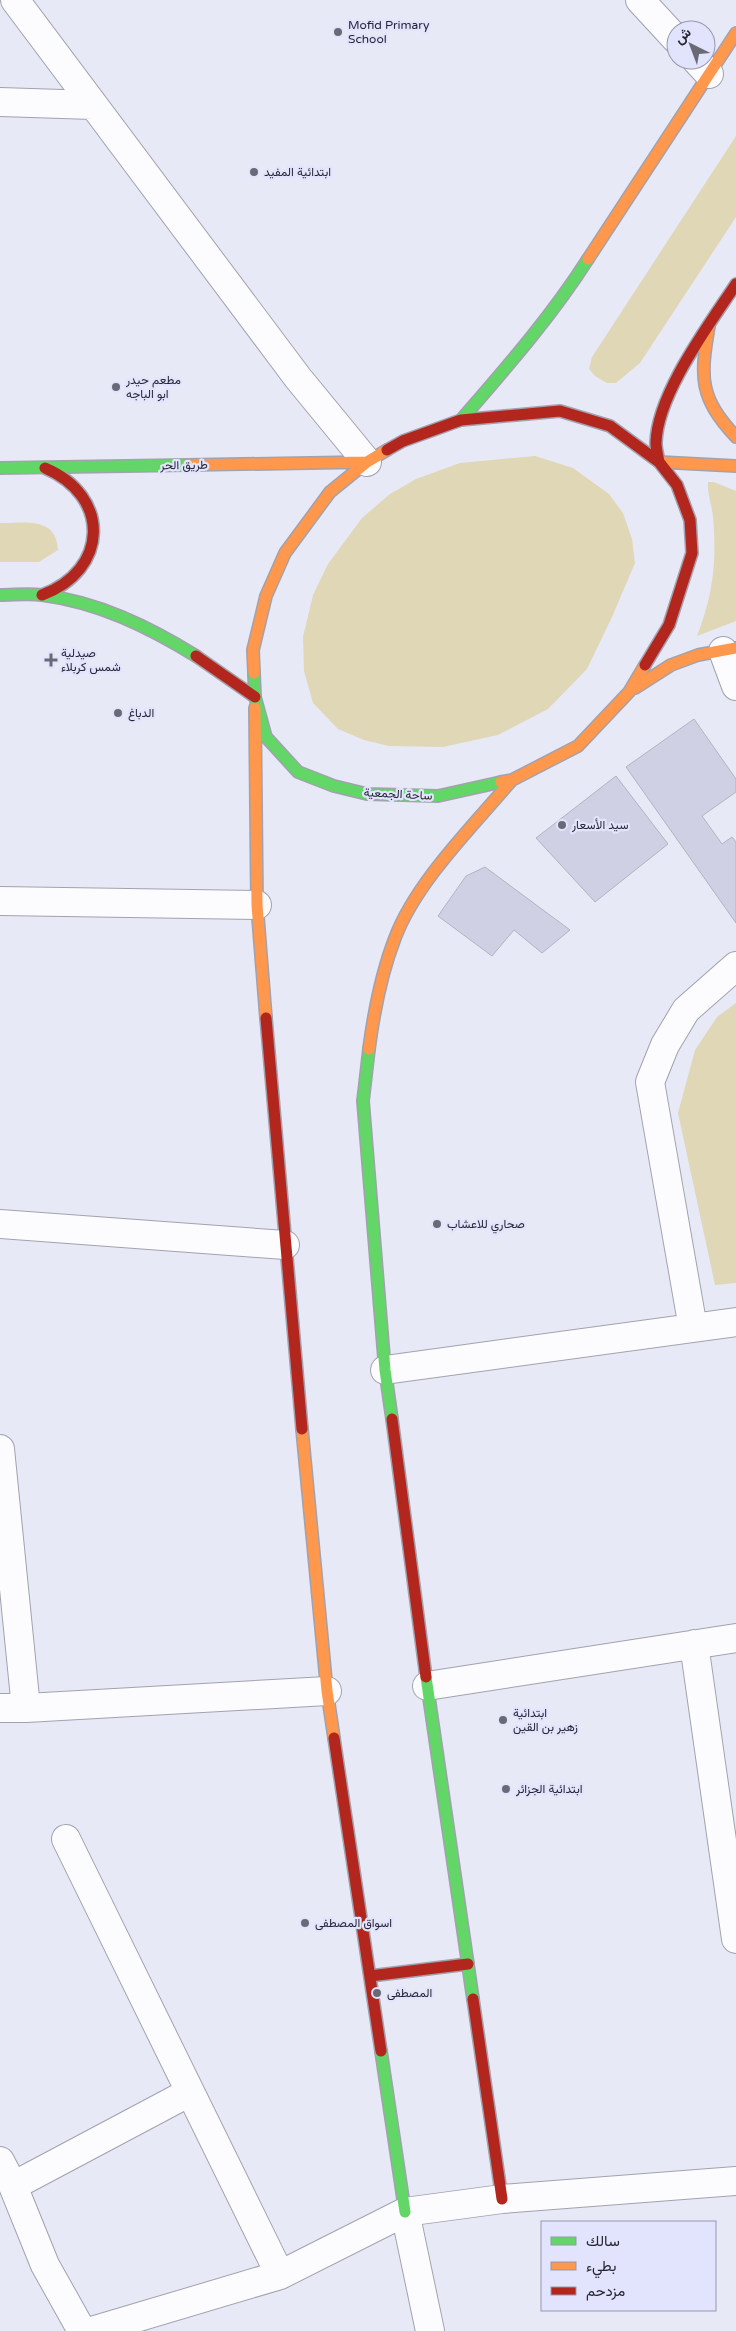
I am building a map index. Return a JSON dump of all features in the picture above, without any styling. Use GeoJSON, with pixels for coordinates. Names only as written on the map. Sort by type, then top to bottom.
{"type":"FeatureCollection","features":[{"type":"Feature","properties":{"kind":"main road"},"geometry":{"type":"LineString","coordinates":[[716,53],[736,33]]}},
{"type":"Feature","properties":{"kind":"main road"},"geometry":{"type":"LineString","coordinates":[[461,420],[518,355],[570,287],[700,70]]}},
{"type":"Feature","properties":{"kind":"main road"},"geometry":{"type":"LineString","coordinates":[[736,284],[677,379],[661,414],[655,442],[659,462],[736,466]]}},
{"type":"Feature","properties":{"kind":"main road"},"geometry":{"type":"LineString","coordinates":[[709,326],[703,360],[703,382],[709,404],[720,421],[736,437]]}},
{"type":"Feature","properties":{"kind":"main road","name":"ساحة الجمعية"},"geometry":{"type":"LineString","coordinates":[[560,411],[610,426],[659,462],[677,485],[690,520],[692,553],[669,625],[629,692],[578,746],[512,780],[438,796],[367,794],[334,786],[298,772],[266,737],[255,697],[253,650],[266,596],[285,553],[330,492],[367,462],[403,440],[461,420],[560,411]]}},
{"type":"Feature","properties":{"kind":"main road","name":"طريق الحر"},"geometry":{"type":"LineString","coordinates":[[0,468],[367,462]]}},
{"type":"Feature","properties":{"kind":"main road"},"geometry":{"type":"LineString","coordinates":[[42,595],[60,588],[75,576],[86,561],[93,533],[93,523],[88,505],[78,488],[63,476],[46,468]]}},
{"type":"Feature","properties":{"kind":"main road"},"geometry":{"type":"LineString","coordinates":[[0,595],[42,595],[108,613],[181,646],[255,697],[257,905],[327,1691],[405,2212]]}},
{"type":"Feature","properties":{"kind":"main road"},"geometry":{"type":"LineString","coordinates":[[629,692],[671,665],[698,655],[729,650]]}},
{"type":"Feature","properties":{"kind":"main road"},"geometry":{"type":"LineString","coordinates":[[502,2199],[427,1686],[384,1370],[362,1101],[376,998],[395,937],[414,902],[440,866],[512,780]]}},
{"type":"Feature","properties":{"kind":"main road"},"geometry":{"type":"LineString","coordinates":[[370,1976],[468,1964]]}},
{"type":"Feature","properties":{"kind":"street"},"geometry":{"type":"LineString","coordinates":[[15,0],[298,378],[367,462]]}},
{"type":"Feature","properties":{"kind":"street"},"geometry":{"type":"LineString","coordinates":[[640,0],[666,28]]}},
{"type":"Feature","properties":{"kind":"street"},"geometry":{"type":"LineString","coordinates":[[0,102],[93,105]]}},
{"type":"Feature","properties":{"kind":"street"},"geometry":{"type":"LineString","coordinates":[[729,650],[736,686]]}},
{"type":"Feature","properties":{"kind":"street"},"geometry":{"type":"LineString","coordinates":[[0,901],[257,905]]}},
{"type":"Feature","properties":{"kind":"street"},"geometry":{"type":"LineString","coordinates":[[693,1328],[650,1082],[665,1045],[686,1010],[736,966]]}},
{"type":"Feature","properties":{"kind":"street"},"geometry":{"type":"LineString","coordinates":[[0,1224],[286,1245]]}},
{"type":"Feature","properties":{"kind":"street"},"geometry":{"type":"LineString","coordinates":[[384,1370],[736,1322]]}},
{"type":"Feature","properties":{"kind":"street"},"geometry":{"type":"LineString","coordinates":[[0,1449],[13,1708],[327,1691]]}},
{"type":"Feature","properties":{"kind":"street"},"geometry":{"type":"LineString","coordinates":[[427,1686],[736,1638]]}},
{"type":"Feature","properties":{"kind":"street"},"geometry":{"type":"LineString","coordinates":[[694,1644],[733,1890],[736,1939]]}},
{"type":"Feature","properties":{"kind":"street"},"geometry":{"type":"LineString","coordinates":[[66,1839],[280,2275]]}},
{"type":"Feature","properties":{"kind":"street"},"geometry":{"type":"LineString","coordinates":[[14,2186],[190,2092]]}},
{"type":"Feature","properties":{"kind":"street"},"geometry":{"type":"LineString","coordinates":[[0,2161],[14,2186],[45,2265],[82,2331]]}},
{"type":"Feature","properties":{"kind":"street"},"geometry":{"type":"LineString","coordinates":[[92,2331],[280,2275],[405,2212],[502,2199],[736,2181]]}},
{"type":"Feature","properties":{"kind":"street"},"geometry":{"type":"LineString","coordinates":[[405,2212],[430,2331]]}},
{"type":"Feature","properties":{"kind":"shaded area"},"geometry":{"type":"Polygon","coordinates":[[[736,136],[736,217],[640,363],[616,383],[607,383],[595,376],[589,369],[592,357],[736,136]]]}},
{"type":"Feature","properties":{"kind":"shaded area"},"geometry":{"type":"Polygon","coordinates":[[[535,456],[573,468],[609,494],[623,513],[632,539],[635,563],[587,669],[548,709],[498,735],[443,747],[389,746],[364,740],[338,729],[313,703],[304,671],[303,637],[313,595],[328,564],[362,518],[390,494],[416,479],[460,463],[535,456]]]}},
{"type":"Feature","properties":{"kind":"shaded area"},"geometry":{"type":"Polygon","coordinates":[[[708,482],[714,482],[736,491],[736,621],[697,636],[707,606],[714,563],[713,517],[708,482]]]}},
{"type":"Feature","properties":{"kind":"shaded area"},"geometry":{"type":"Polygon","coordinates":[[[0,523],[29,523],[46,527],[52,531],[58,550],[39,562],[0,562],[0,523]]]}},
{"type":"Feature","properties":{"kind":"shaded area"},"geometry":{"type":"Polygon","coordinates":[[[736,1003],[736,1283],[715,1285],[678,1113],[695,1050],[717,1017],[736,1003]]]}},
{"type":"Feature","properties":{"kind":"building"},"geometry":{"type":"Polygon","coordinates":[[[694,719],[736,779],[736,792],[702,816],[722,844],[732,837],[736,842],[736,923],[626,767],[694,719]]]}},
{"type":"Feature","properties":{"kind":"building"},"geometry":{"type":"Polygon","coordinates":[[[616,776],[668,844],[595,902],[536,838],[616,776]]]}},
{"type":"Feature","properties":{"kind":"building"},"geometry":{"type":"Polygon","coordinates":[[[485,867],[570,930],[542,953],[514,930],[492,956],[438,916],[466,876],[485,867]]]}},
{"type":"Feature","properties":{"kind":"traffic: fast"},"geometry":{"type":"LineString","coordinates":[[461,420],[543,322],[588,259]]}},
{"type":"Feature","properties":{"kind":"traffic: fast"},"geometry":{"type":"LineString","coordinates":[[0,468],[188,465]]}},
{"type":"Feature","properties":{"kind":"traffic: fast"},"geometry":{"type":"LineString","coordinates":[[0,595],[37,594],[83,603],[122,617],[160,635],[196,656]]}},
{"type":"Feature","properties":{"kind":"traffic: fast"},"geometry":{"type":"LineString","coordinates":[[254,673],[255,697],[266,737],[298,772],[334,786],[367,794],[438,796],[501,782]]}},
{"type":"Feature","properties":{"kind":"traffic: fast"},"geometry":{"type":"LineString","coordinates":[[369,1049],[363,1101],[385,1370],[392,1419]]}},
{"type":"Feature","properties":{"kind":"traffic: fast"},"geometry":{"type":"LineString","coordinates":[[426,1677],[473,1999]]}},
{"type":"Feature","properties":{"kind":"traffic: fast"},"geometry":{"type":"LineString","coordinates":[[381,2051],[405,2212]]}},
{"type":"Feature","properties":{"kind":"traffic: slow"},"geometry":{"type":"LineString","coordinates":[[588,259],[736,33]]}},
{"type":"Feature","properties":{"kind":"traffic: slow"},"geometry":{"type":"LineString","coordinates":[[709,326],[704,360],[705,386],[715,410],[736,437]]}},
{"type":"Feature","properties":{"kind":"traffic: slow"},"geometry":{"type":"LineString","coordinates":[[254,673],[253,650],[266,596],[285,553],[330,492],[367,462],[387,450]]}},
{"type":"Feature","properties":{"kind":"traffic: slow"},"geometry":{"type":"LineString","coordinates":[[188,465],[367,462]]}},
{"type":"Feature","properties":{"kind":"traffic: slow"},"geometry":{"type":"LineString","coordinates":[[659,462],[736,466]]}},
{"type":"Feature","properties":{"kind":"traffic: slow"},"geometry":{"type":"LineString","coordinates":[[635,688],[671,665],[698,655],[736,648]]}},
{"type":"Feature","properties":{"kind":"traffic: slow"},"geometry":{"type":"LineString","coordinates":[[501,782],[512,780],[578,746],[629,692],[645,665]]}},
{"type":"Feature","properties":{"kind":"traffic: slow"},"geometry":{"type":"LineString","coordinates":[[255,708],[257,905],[266,1018]]}},
{"type":"Feature","properties":{"kind":"traffic: slow"},"geometry":{"type":"LineString","coordinates":[[369,1049],[382,979],[404,917],[447,855],[512,780]]}},
{"type":"Feature","properties":{"kind":"traffic: slow"},"geometry":{"type":"LineString","coordinates":[[302,1429],[327,1691],[334,1738]]}},
{"type":"Feature","properties":{"kind":"traffic: jam"},"geometry":{"type":"LineString","coordinates":[[659,462],[656,443],[665,403],[686,360],[736,284]]}},
{"type":"Feature","properties":{"kind":"traffic: jam"},"geometry":{"type":"LineString","coordinates":[[560,411],[610,426],[659,462],[677,485],[690,520],[692,553],[669,625],[645,665]]}},
{"type":"Feature","properties":{"kind":"traffic: jam"},"geometry":{"type":"LineString","coordinates":[[387,450],[403,441],[461,420],[560,411]]}},
{"type":"Feature","properties":{"kind":"traffic: jam"},"geometry":{"type":"LineString","coordinates":[[42,595],[64,584],[80,569],[90,551],[93,533],[91,514],[82,496],[67,480],[45,468]]}},
{"type":"Feature","properties":{"kind":"traffic: jam"},"geometry":{"type":"LineString","coordinates":[[196,656],[255,697]]}},
{"type":"Feature","properties":{"kind":"traffic: jam"},"geometry":{"type":"LineString","coordinates":[[266,1018],[302,1429]]}},
{"type":"Feature","properties":{"kind":"traffic: jam"},"geometry":{"type":"LineString","coordinates":[[392,1419],[426,1677]]}},
{"type":"Feature","properties":{"kind":"traffic: jam"},"geometry":{"type":"LineString","coordinates":[[334,1738],[381,2051]]}},
{"type":"Feature","properties":{"kind":"traffic: jam"},"geometry":{"type":"LineString","coordinates":[[370,1976],[468,1964]]}},
{"type":"Feature","properties":{"kind":"traffic: jam"},"geometry":{"type":"LineString","coordinates":[[473,1999],[502,2199]]}},
{"type":"Feature","properties":{"kind":"place","name":"Mofid Primary School"},"geometry":{"type":"Point","coordinates":[338,32]}},
{"type":"Feature","properties":{"kind":"place","name":"ابتدائية المفيد"},"geometry":{"type":"Point","coordinates":[254,172]}},
{"type":"Feature","properties":{"kind":"place","name":"مطعم حيدر ابو الباجه"},"geometry":{"type":"Point","coordinates":[116,387]}},
{"type":"Feature","properties":{"kind":"place","name":"صيدلية شمس كربلاء"},"geometry":{"type":"Point","coordinates":[51,660]}},
{"type":"Feature","properties":{"kind":"place","name":"الدباغ"},"geometry":{"type":"Point","coordinates":[118,713]}},
{"type":"Feature","properties":{"kind":"place","name":"سيد الأسعار"},"geometry":{"type":"Point","coordinates":[562,825]}},
{"type":"Feature","properties":{"kind":"place","name":"صحاري للاعشاب"},"geometry":{"type":"Point","coordinates":[437,1224]}},
{"type":"Feature","properties":{"kind":"place","name":"ابتدائية زهير بن القين"},"geometry":{"type":"Point","coordinates":[503,1720]}},
{"type":"Feature","properties":{"kind":"place","name":"ابتدائية الجزائر"},"geometry":{"type":"Point","coordinates":[506,1789]}},
{"type":"Feature","properties":{"kind":"place","name":"اسواق المصطفى"},"geometry":{"type":"Point","coordinates":[305,1923]}},
{"type":"Feature","properties":{"kind":"place","name":"المصطفى"},"geometry":{"type":"Point","coordinates":[377,1993]}}]}
